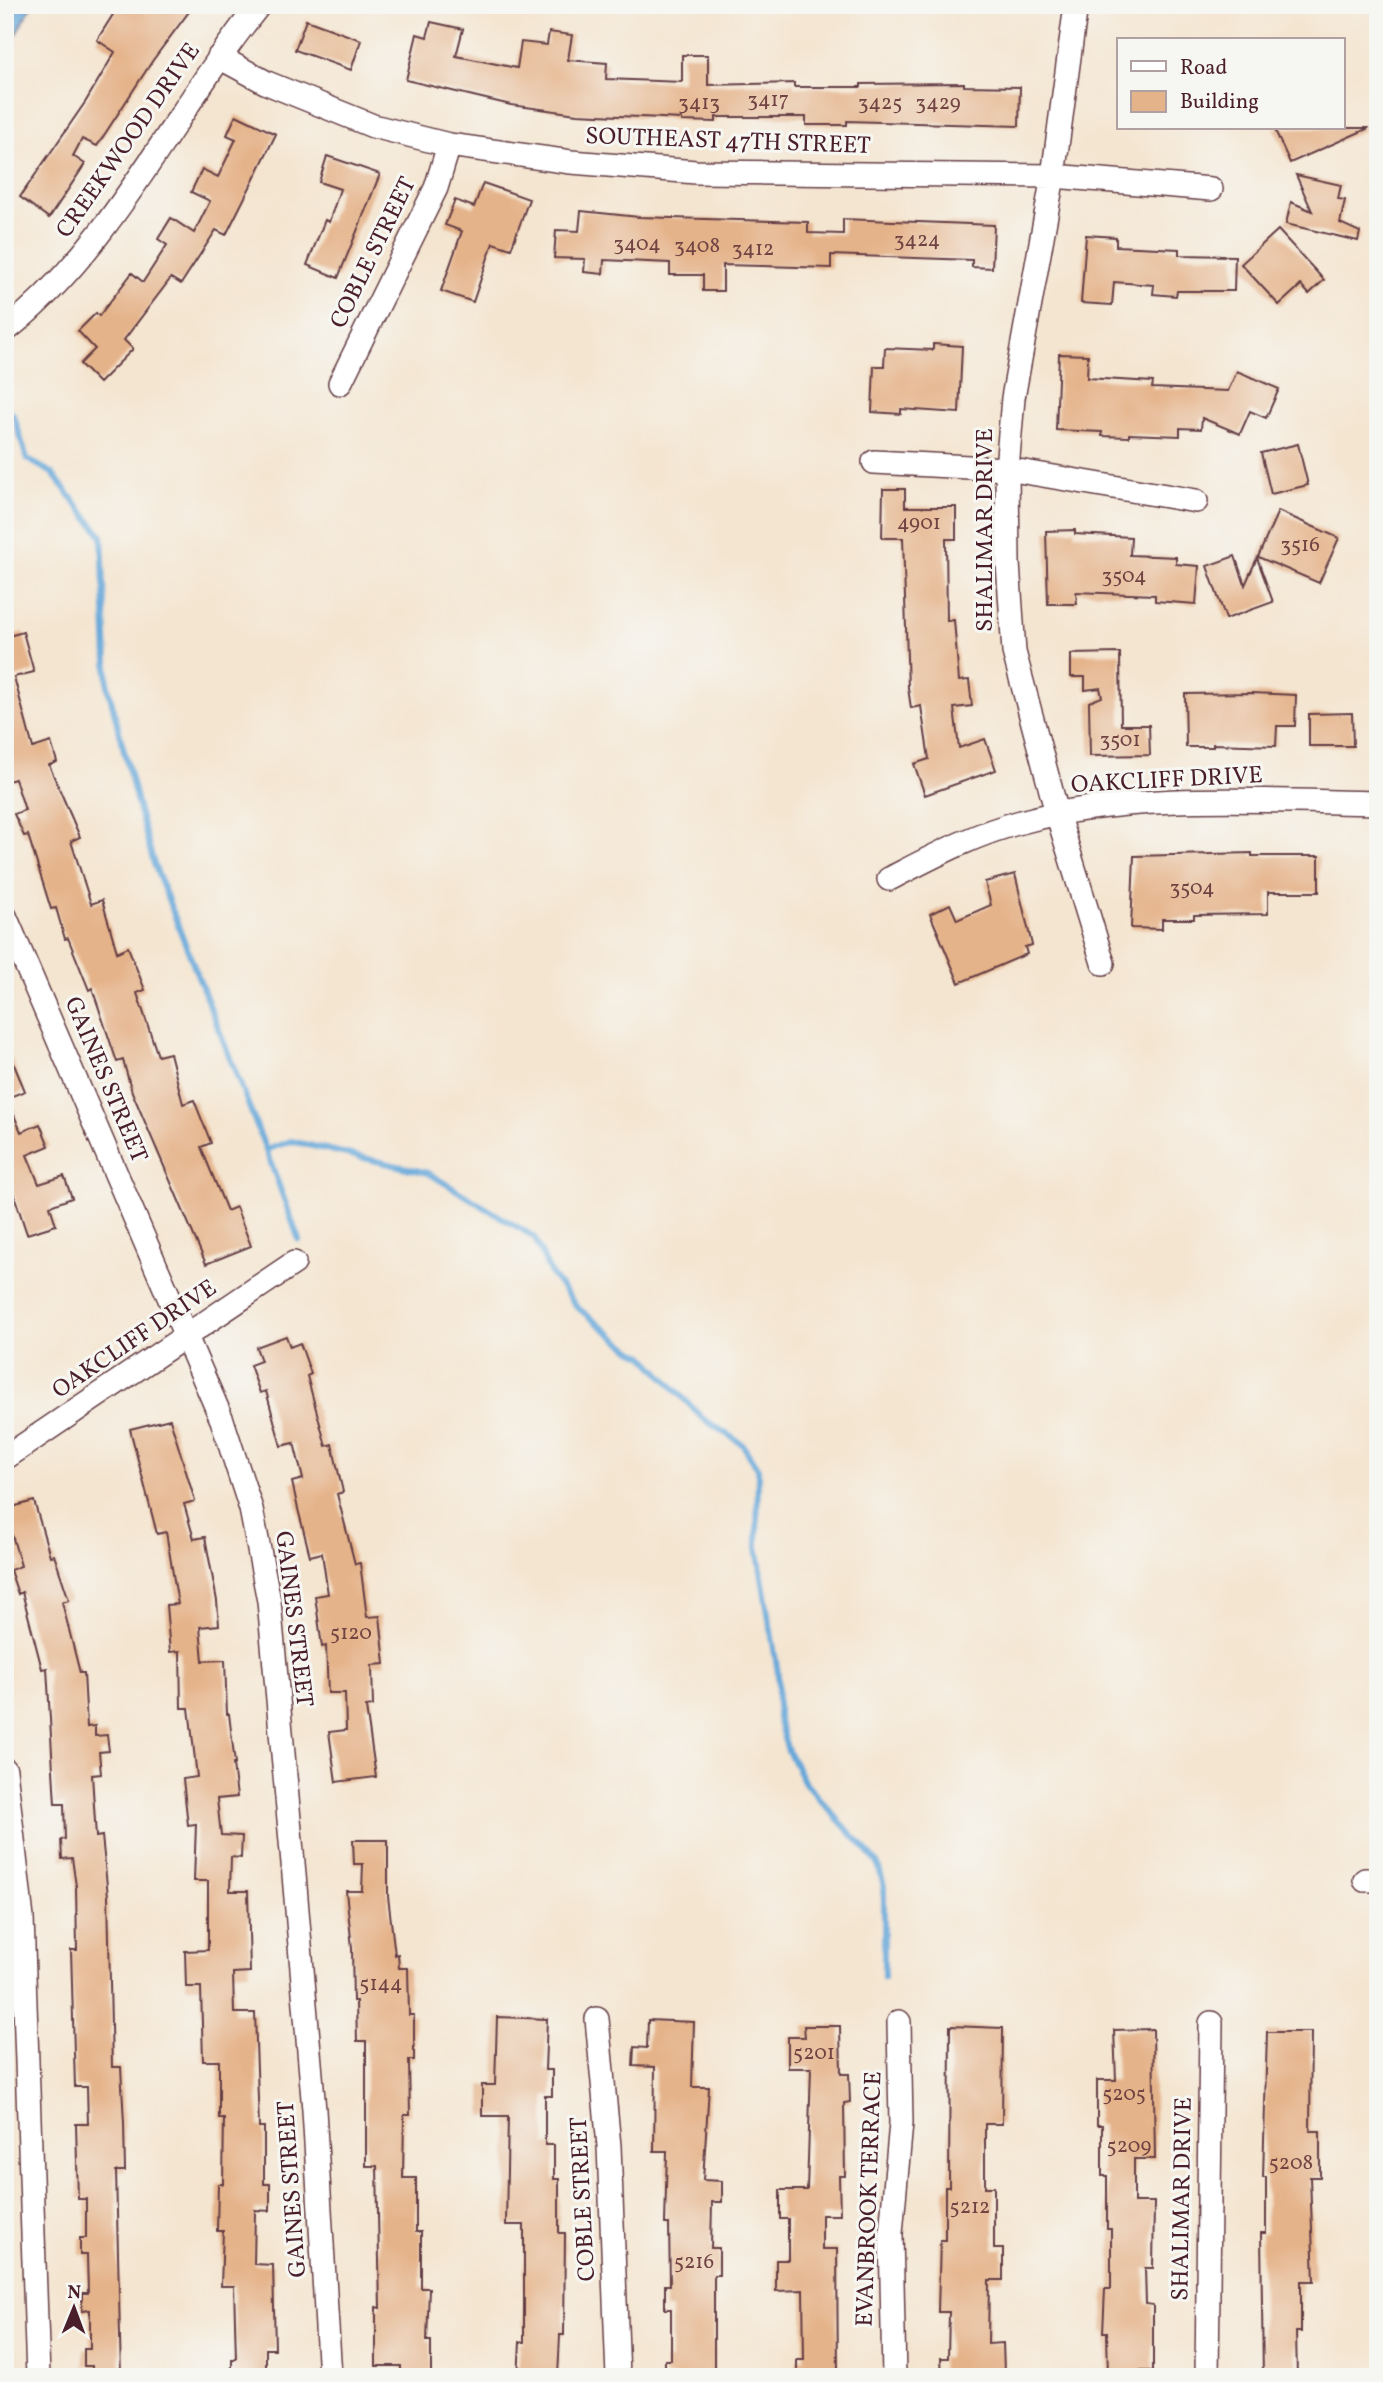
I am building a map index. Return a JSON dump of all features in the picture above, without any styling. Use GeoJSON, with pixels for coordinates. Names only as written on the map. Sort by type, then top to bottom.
{"type":"FeatureCollection","features":[{"type":"Feature","properties":{"kind":"street","name":"CREEKWOOD DRIVE"},"geometry":{"type":"LineString","coordinates":[[5,331],[55,286],[113,217],[219,57],[259,5]]}},
{"type":"Feature","properties":{"kind":"street","name":"SHALIMAR DRIVE"},"geometry":{"type":"LineString","coordinates":[[1076,5],[1053,176],[1013,398],[1007,469],[1008,563],[1014,652],[1057,813],[1103,963]]}},
{"type":"Feature","properties":{"kind":"street","name":"SOUTHEAST 47TH STREET"},"geometry":{"type":"LineString","coordinates":[[219,57],[267,83],[373,126],[449,145],[571,162],[696,172],[1053,176],[1211,189]]}},
{"type":"Feature","properties":{"kind":"street","name":"COBLE STREET"},"geometry":{"type":"LineString","coordinates":[[340,383],[436,187],[449,145]]}},
{"type":"Feature","properties":{"kind":"street"},"geometry":{"type":"LineString","coordinates":[[874,462],[1007,469],[1196,501]]}},
{"type":"Feature","properties":{"kind":"street","name":"OAKCLIFF DRIVE"},"geometry":{"type":"LineString","coordinates":[[889,879],[962,842],[1057,813],[1126,804],[1378,803]]}},
{"type":"Feature","properties":{"kind":"street","name":"GAINES STREET"},"geometry":{"type":"LineString","coordinates":[[5,916],[222,1420],[242,1477],[262,1557],[269,1601],[314,2110],[330,2377]]}},
{"type":"Feature","properties":{"kind":"street","name":"OAKCLIFF DRIVE"},"geometry":{"type":"LineString","coordinates":[[5,1458],[187,1338],[294,1263]]}},
{"type":"Feature","properties":{"kind":"street"},"geometry":{"type":"LineString","coordinates":[[5,1770],[22,1918],[37,2377]]}},
{"type":"Feature","properties":{"kind":"street","name":"COBLE STREET"},"geometry":{"type":"LineString","coordinates":[[597,2019],[610,2172],[618,2377]]}},
{"type":"Feature","properties":{"kind":"street","name":"EVANBROOK TERRACE"},"geometry":{"type":"LineString","coordinates":[[894,2377],[891,2233],[901,2123],[899,2022]]}},
{"type":"Feature","properties":{"kind":"street","name":"SHALIMAR DRIVE"},"geometry":{"type":"LineString","coordinates":[[1207,2377],[1211,2023]]}},
{"type":"Feature","properties":{"kind":"water"},"geometry":{"type":"Polygon","coordinates":[[[5,5],[32,5],[5,55],[5,5]]]}},
{"type":"Feature","properties":{"kind":"building"},"geometry":{"type":"Polygon","coordinates":[[[119,5],[194,5],[153,60],[97,146],[82,139],[73,156],[85,164],[49,218],[20,197],[86,101],[115,52],[97,40],[119,5]]]}},
{"type":"Feature","properties":{"kind":"building"},"geometry":{"type":"Polygon","coordinates":[[[306,20],[361,40],[351,70],[295,50],[306,20]]]}},
{"type":"Feature","properties":{"kind":"building"},"geometry":{"type":"Polygon","coordinates":[[[431,22],[463,29],[456,56],[517,68],[521,42],[547,45],[549,32],[572,35],[568,60],[607,63],[606,79],[682,82],[682,55],[708,55],[708,85],[794,83],[794,87],[861,87],[861,84],[964,83],[964,86],[1020,87],[1019,126],[847,121],[847,125],[806,125],[806,117],[716,117],[716,122],[682,121],[577,114],[511,105],[406,80],[417,34],[427,37],[431,22]]]}},
{"type":"Feature","properties":{"kind":"building"},"geometry":{"type":"Polygon","coordinates":[[[236,115],[276,134],[226,235],[216,230],[181,284],[171,278],[124,340],[133,349],[99,383],[80,364],[95,349],[78,331],[96,313],[99,316],[132,273],[143,282],[167,245],[158,239],[171,218],[194,233],[210,201],[191,192],[202,169],[218,177],[236,139],[227,135],[236,115]]]}},
{"type":"Feature","properties":{"kind":"building"},"geometry":{"type":"Polygon","coordinates":[[[1369,128],[1290,163],[1275,130],[1369,128]]]}},
{"type":"Feature","properties":{"kind":"building"},"geometry":{"type":"Polygon","coordinates":[[[327,156],[380,174],[338,278],[307,265],[325,220],[329,222],[340,189],[319,182],[327,156]]]}},
{"type":"Feature","properties":{"kind":"building"},"geometry":{"type":"Polygon","coordinates":[[[1296,175],[1341,185],[1338,199],[1345,200],[1340,223],[1360,232],[1358,241],[1286,224],[1291,202],[1312,211],[1296,175]]]}},
{"type":"Feature","properties":{"kind":"building"},"geometry":{"type":"Polygon","coordinates":[[[483,183],[529,199],[511,249],[493,243],[473,302],[441,291],[462,231],[445,225],[455,200],[474,207],[483,183]]]}},
{"type":"Feature","properties":{"kind":"building"},"geometry":{"type":"Polygon","coordinates":[[[581,211],[639,217],[808,222],[808,233],[843,234],[843,219],[994,225],[992,268],[972,267],[972,260],[831,255],[831,268],[723,265],[723,291],[703,291],[703,275],[670,275],[670,263],[604,260],[603,274],[584,272],[585,259],[554,258],[556,230],[579,231],[581,211]]]}},
{"type":"Feature","properties":{"kind":"building"},"geometry":{"type":"Polygon","coordinates":[[[1278,230],[1324,280],[1309,294],[1301,285],[1279,305],[1241,264],[1278,230]]]}},
{"type":"Feature","properties":{"kind":"building"},"geometry":{"type":"Polygon","coordinates":[[[1086,235],[1116,237],[1116,246],[1179,249],[1179,255],[1235,256],[1234,291],[1177,291],[1176,296],[1153,294],[1154,285],[1114,282],[1112,305],[1081,303],[1086,235]]]}},
{"type":"Feature","properties":{"kind":"building"},"geometry":{"type":"Polygon","coordinates":[[[933,344],[962,346],[959,413],[901,409],[901,414],[872,412],[874,366],[884,366],[885,348],[933,350],[933,344]]]}},
{"type":"Feature","properties":{"kind":"building"},"geometry":{"type":"Polygon","coordinates":[[[1059,354],[1088,355],[1087,378],[1153,382],[1152,388],[1228,391],[1237,371],[1279,389],[1266,418],[1250,411],[1240,434],[1202,418],[1201,429],[1180,428],[1180,436],[1102,436],[1102,432],[1056,430],[1059,354]]]}},
{"type":"Feature","properties":{"kind":"building"},"geometry":{"type":"Polygon","coordinates":[[[1298,444],[1308,485],[1271,494],[1261,453],[1298,444]]]}},
{"type":"Feature","properties":{"kind":"building"},"geometry":{"type":"Polygon","coordinates":[[[883,489],[905,489],[905,507],[956,507],[956,539],[946,539],[947,621],[954,620],[959,681],[969,680],[972,706],[954,708],[959,748],[985,739],[996,770],[925,795],[914,764],[929,759],[921,706],[911,708],[908,688],[903,538],[882,538],[883,489]]]}},
{"type":"Feature","properties":{"kind":"building"},"geometry":{"type":"Polygon","coordinates":[[[1278,511],[1339,538],[1319,583],[1258,557],[1278,511]]]}},
{"type":"Feature","properties":{"kind":"building"},"geometry":{"type":"Polygon","coordinates":[[[1075,530],[1075,534],[1131,537],[1130,555],[1176,557],[1176,564],[1199,566],[1196,604],[1155,601],[1155,595],[1076,592],[1077,604],[1048,604],[1046,531],[1075,530]]]}},
{"type":"Feature","properties":{"kind":"building"},"geometry":{"type":"Polygon","coordinates":[[[1235,556],[1245,585],[1257,558],[1273,602],[1226,619],[1207,566],[1235,556]]]}},
{"type":"Feature","properties":{"kind":"building"},"geometry":{"type":"Polygon","coordinates":[[[23,632],[34,672],[14,677],[33,748],[51,742],[57,762],[49,765],[80,837],[71,841],[91,904],[102,900],[117,952],[128,947],[145,990],[137,993],[158,1056],[170,1053],[183,1104],[194,1100],[211,1143],[201,1147],[227,1211],[236,1207],[251,1246],[206,1264],[132,1092],[123,1060],[117,1062],[92,988],[89,990],[68,938],[65,939],[56,908],[51,909],[28,835],[24,836],[14,814],[25,810],[15,779],[5,782],[5,637],[23,632]]]}},
{"type":"Feature","properties":{"kind":"building"},"geometry":{"type":"Polygon","coordinates":[[[1120,653],[1121,725],[1149,725],[1150,755],[1090,756],[1089,702],[1102,697],[1100,688],[1085,690],[1085,677],[1071,677],[1071,654],[1120,653]]]}},
{"type":"Feature","properties":{"kind":"building"},"geometry":{"type":"Polygon","coordinates":[[[1185,694],[1296,695],[1295,726],[1277,726],[1276,746],[1213,744],[1213,747],[1186,747],[1185,694]]]}},
{"type":"Feature","properties":{"kind":"building"},"geometry":{"type":"Polygon","coordinates":[[[1352,713],[1353,746],[1309,746],[1309,714],[1352,713]]]}},
{"type":"Feature","properties":{"kind":"building"},"geometry":{"type":"Polygon","coordinates":[[[1252,853],[1252,856],[1319,856],[1319,892],[1268,892],[1268,914],[1194,915],[1194,919],[1162,919],[1162,929],[1131,928],[1134,856],[1252,853]]]}},
{"type":"Feature","properties":{"kind":"building"},"geometry":{"type":"Polygon","coordinates":[[[1015,874],[1032,945],[1025,947],[1027,954],[959,983],[930,914],[950,904],[957,920],[991,905],[985,882],[1015,874]]]}},
{"type":"Feature","properties":{"kind":"building"},"geometry":{"type":"Polygon","coordinates":[[[5,1043],[25,1091],[7,1098],[21,1132],[40,1124],[49,1146],[27,1155],[39,1184],[64,1176],[72,1198],[50,1206],[56,1225],[27,1234],[10,1183],[5,1185],[5,1043]]]}},
{"type":"Feature","properties":{"kind":"building"},"geometry":{"type":"Polygon","coordinates":[[[286,1336],[290,1347],[300,1343],[311,1374],[307,1376],[326,1446],[332,1444],[343,1492],[337,1494],[355,1564],[360,1563],[367,1617],[380,1616],[385,1664],[372,1665],[373,1706],[366,1707],[376,1777],[336,1782],[329,1732],[346,1730],[345,1693],[328,1693],[326,1646],[322,1647],[315,1596],[328,1594],[322,1553],[310,1556],[298,1509],[292,1482],[303,1479],[294,1443],[281,1446],[266,1391],[260,1393],[250,1365],[261,1361],[256,1347],[286,1336]]]}},
{"type":"Feature","properties":{"kind":"building"},"geometry":{"type":"Polygon","coordinates":[[[170,1419],[195,1501],[184,1504],[194,1539],[205,1537],[217,1601],[219,1625],[200,1627],[203,1661],[225,1660],[227,1714],[237,1797],[217,1799],[221,1835],[242,1836],[241,1858],[231,1857],[230,1891],[248,1891],[250,1972],[233,1973],[234,2013],[255,2013],[259,2127],[264,2127],[264,2184],[270,2184],[270,2211],[255,2210],[254,2264],[273,2265],[275,2349],[266,2349],[266,2377],[232,2377],[232,2359],[236,2359],[234,2286],[221,2286],[223,2231],[217,2231],[218,2184],[223,2184],[224,2118],[219,2118],[219,2061],[203,2061],[201,1987],[186,1987],[185,1951],[208,1950],[208,1881],[194,1881],[196,1824],[188,1825],[183,1779],[197,1777],[189,1708],[181,1708],[180,1651],[170,1652],[166,1605],[178,1604],[166,1532],[157,1534],[130,1429],[170,1419]]]}},
{"type":"Feature","properties":{"kind":"building"},"geometry":{"type":"Polygon","coordinates":[[[34,1501],[50,1556],[54,1555],[69,1600],[62,1602],[80,1673],[84,1673],[87,1727],[95,1726],[95,1736],[107,1735],[109,1751],[99,1752],[101,1774],[92,1775],[96,1837],[102,1836],[108,1896],[112,2067],[121,2067],[124,2123],[125,2171],[116,2171],[121,2377],[92,2377],[92,2366],[84,2366],[84,2349],[90,2349],[90,2310],[82,2311],[82,2293],[88,2293],[87,2255],[80,2255],[80,2238],[86,2238],[86,2199],[78,2199],[76,2124],[88,2124],[87,2087],[75,2087],[71,1950],[77,1950],[76,1886],[72,1858],[62,1859],[61,1840],[65,1839],[64,1804],[55,1804],[47,1668],[42,1669],[22,1592],[18,1594],[10,1570],[21,1566],[12,1535],[5,1537],[5,1509],[34,1501]]]}},
{"type":"Feature","properties":{"kind":"building"},"geometry":{"type":"Polygon","coordinates":[[[353,1840],[388,1840],[388,1896],[395,1955],[398,1954],[399,1968],[408,1968],[409,2015],[414,2015],[414,2060],[409,2060],[410,2115],[404,2115],[403,2178],[416,2178],[416,2232],[421,2232],[421,2288],[429,2288],[427,2341],[431,2341],[431,2377],[401,2377],[401,2366],[376,2366],[376,2307],[380,2308],[377,2166],[366,2166],[366,2041],[357,2041],[356,2001],[353,2001],[352,1948],[346,1891],[362,1891],[363,1864],[354,1864],[353,1840]]]}},
{"type":"Feature","properties":{"kind":"building"},"geometry":{"type":"Polygon","coordinates":[[[497,2017],[547,2019],[545,2070],[552,2070],[552,2096],[545,2096],[545,2145],[554,2145],[554,2179],[559,2179],[559,2233],[565,2233],[564,2335],[560,2335],[558,2377],[518,2377],[520,2342],[524,2342],[524,2225],[506,2225],[508,2116],[482,2116],[482,2085],[495,2085],[497,2017]]]}},
{"type":"Feature","properties":{"kind":"building"},"geometry":{"type":"Polygon","coordinates":[[[648,2020],[694,2022],[692,2087],[709,2087],[703,2180],[722,2181],[722,2202],[712,2202],[711,2248],[719,2248],[719,2275],[714,2275],[714,2377],[665,2377],[665,2360],[671,2360],[671,2309],[665,2309],[665,2285],[670,2285],[669,2224],[665,2224],[667,2151],[654,2151],[655,2067],[633,2066],[634,2047],[647,2048],[648,2020]]]}},
{"type":"Feature","properties":{"kind":"building"},"geometry":{"type":"Polygon","coordinates":[[[804,2026],[840,2026],[841,2074],[849,2074],[850,2102],[844,2103],[845,2176],[839,2176],[840,2215],[822,2215],[822,2249],[837,2249],[838,2377],[797,2377],[797,2360],[804,2360],[803,2290],[776,2291],[776,2260],[788,2260],[788,2219],[780,2219],[780,2190],[807,2190],[811,2068],[788,2068],[788,2037],[805,2037],[804,2026]]]}},
{"type":"Feature","properties":{"kind":"building"},"geometry":{"type":"Polygon","coordinates":[[[950,2026],[1003,2028],[1002,2124],[985,2124],[985,2187],[994,2187],[994,2249],[1003,2249],[1003,2280],[989,2280],[988,2344],[1003,2343],[1004,2372],[989,2373],[989,2377],[942,2377],[941,2358],[948,2358],[949,2312],[938,2312],[940,2240],[945,2240],[945,2187],[949,2187],[950,2026]]]}},
{"type":"Feature","properties":{"kind":"building"},"geometry":{"type":"Polygon","coordinates":[[[1153,2029],[1155,2159],[1134,2159],[1134,2202],[1154,2202],[1153,2268],[1145,2268],[1146,2304],[1153,2305],[1153,2371],[1135,2371],[1135,2377],[1108,2377],[1107,2332],[1103,2332],[1105,2289],[1111,2289],[1111,2229],[1107,2229],[1107,2176],[1102,2176],[1102,2125],[1097,2125],[1097,2080],[1116,2080],[1114,2030],[1153,2029]]]}},
{"type":"Feature","properties":{"kind":"building"},"geometry":{"type":"Polygon","coordinates":[[[1267,2032],[1311,2032],[1310,2131],[1320,2131],[1320,2177],[1310,2177],[1314,2281],[1301,2281],[1301,2332],[1296,2332],[1297,2377],[1263,2377],[1261,2233],[1266,2233],[1266,2177],[1263,2177],[1267,2032]]]}},
{"type":"Feature","properties":{"kind":"waterway"},"geometry":{"type":"LineString","coordinates":[[5,406],[14,416],[27,459],[52,473],[102,536],[108,687],[139,811],[154,864],[266,1150],[291,1141],[428,1173],[534,1237],[551,1274],[578,1308],[630,1349],[644,1356],[702,1418],[742,1444],[758,1469],[757,1547],[778,1673],[778,1719],[788,1751],[805,1783],[877,1862],[884,1886],[884,1977]]}},
{"type":"Feature","properties":{"kind":"waterway"},"geometry":{"type":"LineString","coordinates":[[266,1150],[299,1240]]}}]}
